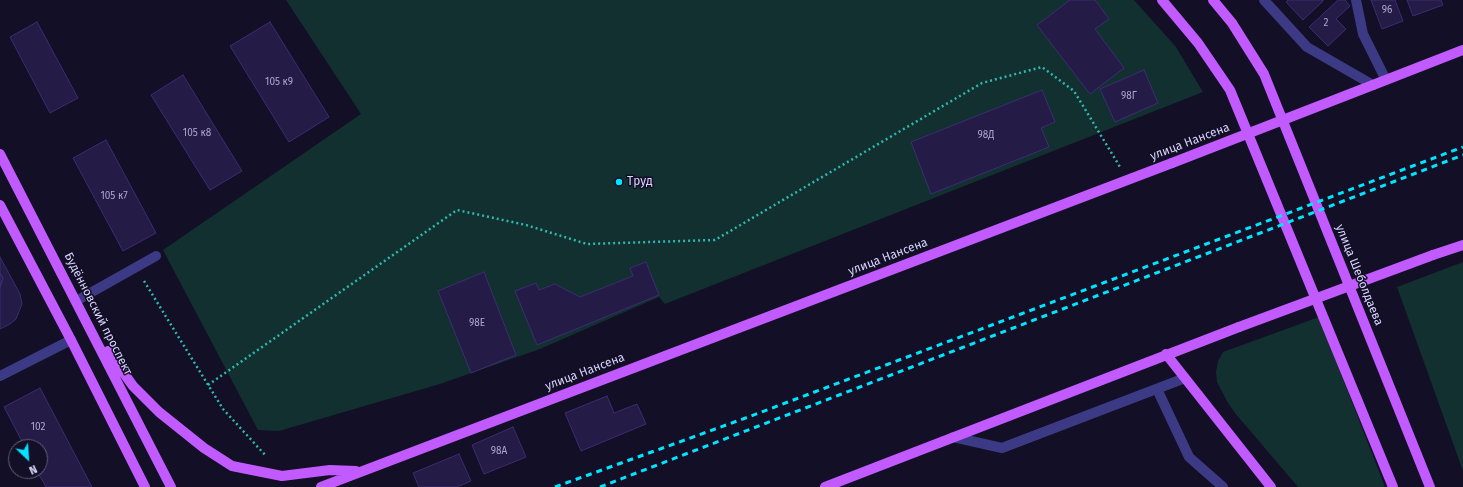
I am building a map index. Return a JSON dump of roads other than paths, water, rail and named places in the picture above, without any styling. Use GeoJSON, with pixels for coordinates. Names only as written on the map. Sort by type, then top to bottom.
{"type":"FeatureCollection","features":[{"type":"Feature","properties":{"kind":"main road"},"geometry":{"type":"LineString","coordinates":[[1162,0],[1198,43],[1230,90],[1393,487]]}},
{"type":"Feature","properties":{"kind":"main road","name":"улица Шеболдаева"},"geometry":{"type":"LineString","coordinates":[[1213,0],[1232,23],[1264,74],[1430,487]]}},
{"type":"Feature","properties":{"kind":"main road","name":"улица Нансена"},"geometry":{"type":"LineString","coordinates":[[321,487],[1128,180],[1463,50]]}},
{"type":"Feature","properties":{"kind":"main road","name":"Будённовский проспект"},"geometry":{"type":"LineString","coordinates":[[0,154],[171,487]]}},
{"type":"Feature","properties":{"kind":"main road"},"geometry":{"type":"LineString","coordinates":[[0,205],[71,340],[144,487]]}},
{"type":"Feature","properties":{"kind":"main road"},"geometry":{"type":"LineString","coordinates":[[825,487],[1166,354],[1463,245]]}},
{"type":"Feature","properties":{"kind":"main road"},"geometry":{"type":"LineString","coordinates":[[89,325],[133,386],[158,412],[204,448],[232,466],[282,476],[330,470],[362,471]]}},
{"type":"Feature","properties":{"kind":"main road"},"geometry":{"type":"LineString","coordinates":[[1166,354],[1271,487]]}},
{"type":"Feature","properties":{"kind":"street"},"geometry":{"type":"LineString","coordinates":[[1264,0],[1307,47],[1373,85]]}},
{"type":"Feature","properties":{"kind":"street"},"geometry":{"type":"LineString","coordinates":[[1356,0],[1363,34],[1386,80]]}},
{"type":"Feature","properties":{"kind":"street"},"geometry":{"type":"LineString","coordinates":[[76,301],[156,256]]}},
{"type":"Feature","properties":{"kind":"street"},"geometry":{"type":"LineString","coordinates":[[0,376],[71,340]]}},
{"type":"Feature","properties":{"kind":"street"},"geometry":{"type":"LineString","coordinates":[[953,437],[1002,448],[1185,378]]}},
{"type":"Feature","properties":{"kind":"street"},"geometry":{"type":"LineString","coordinates":[[1157,389],[1189,457],[1223,487]]}},
{"type":"Feature","properties":{"kind":"railway"},"geometry":{"type":"LineString","coordinates":[[555,487],[751,416],[1463,147]]}},
{"type":"Feature","properties":{"kind":"railway"},"geometry":{"type":"LineString","coordinates":[[600,487],[1463,155]]}},
{"type":"Feature","properties":{"kind":"place","name":"Труд"},"geometry":{"type":"Point","coordinates":[619,182]}}]}
